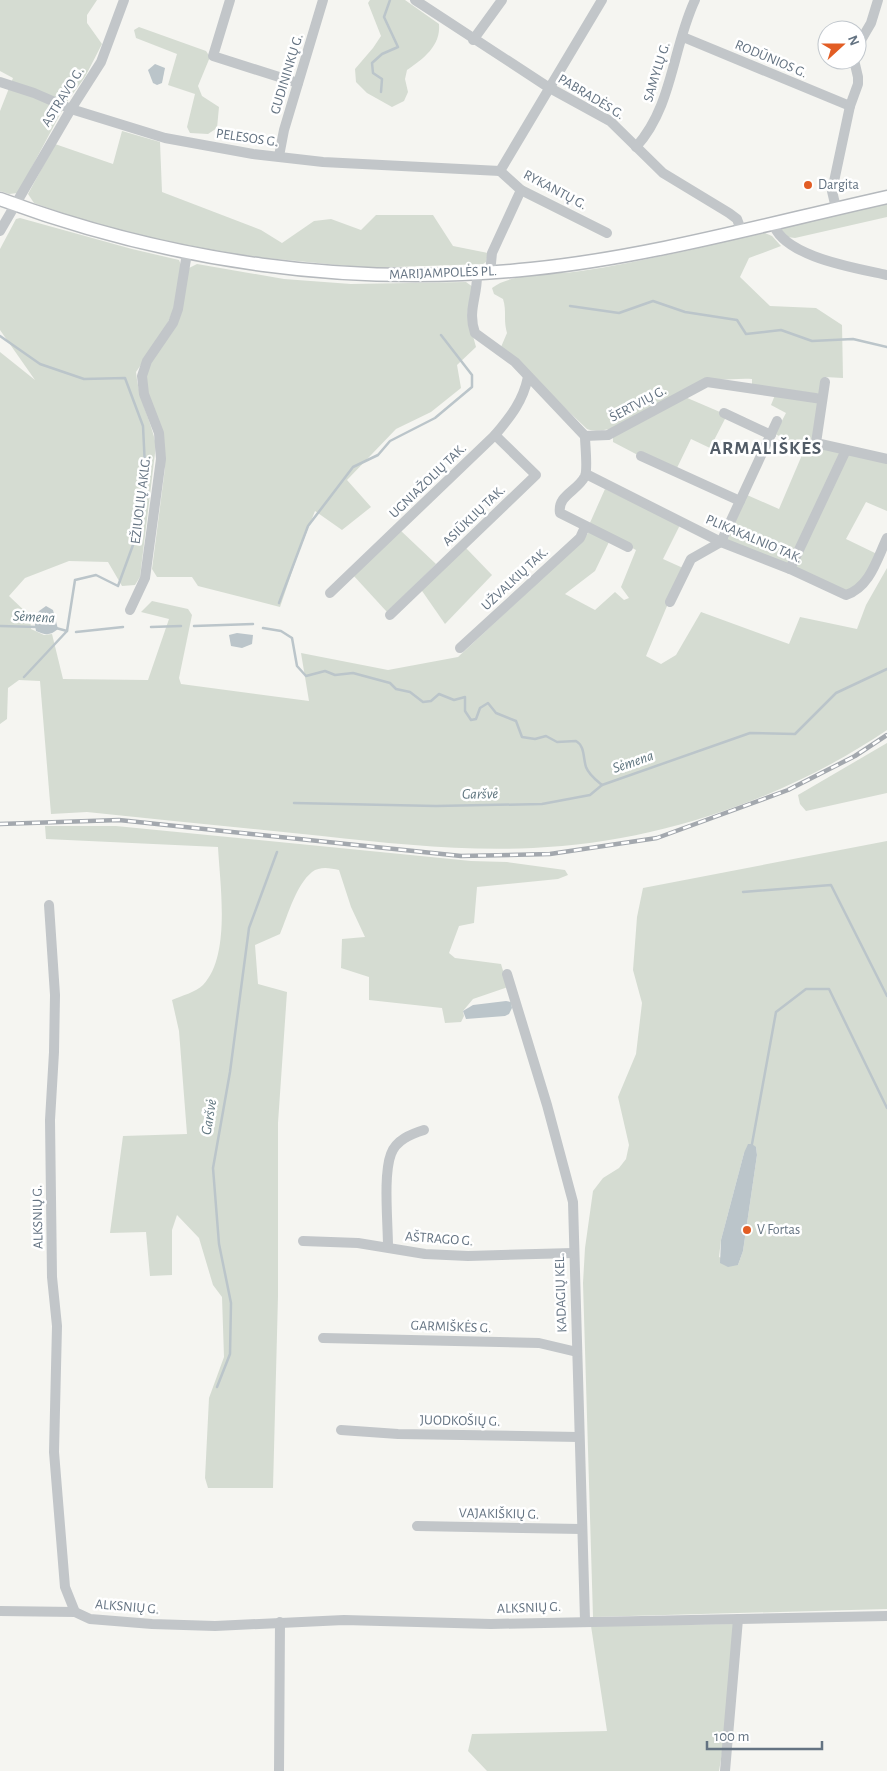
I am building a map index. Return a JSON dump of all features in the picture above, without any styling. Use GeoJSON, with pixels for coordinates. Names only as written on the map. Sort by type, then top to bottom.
{"type":"FeatureCollection","features":[{"type":"Feature","properties":{"kind":"main road","name":"MARIJAMPOLĖS PL."},"geometry":{"type":"LineString","coordinates":[[0,199],[91,229],[187,253],[271,267],[358,274],[477,274],[575,264],[741,230],[887,197]]}},
{"type":"Feature","properties":{"kind":"street","name":"ASTRAVO G."},"geometry":{"type":"LineString","coordinates":[[0,230],[101,62],[124,0]]}},
{"type":"Feature","properties":{"kind":"street"},"geometry":{"type":"LineString","coordinates":[[230,0],[213,56],[298,82]]}},
{"type":"Feature","properties":{"kind":"street","name":"GUDININKŲ G."},"geometry":{"type":"LineString","coordinates":[[278,156],[298,82],[324,0]]}},
{"type":"Feature","properties":{"kind":"street","name":"PABRADĖS G."},"geometry":{"type":"LineString","coordinates":[[414,0],[548,87],[610,121],[663,173],[737,219],[741,230]]}},
{"type":"Feature","properties":{"kind":"street"},"geometry":{"type":"LineString","coordinates":[[473,40],[502,0]]}},
{"type":"Feature","properties":{"kind":"street"},"geometry":{"type":"LineString","coordinates":[[500,171],[548,87],[602,0]]}},
{"type":"Feature","properties":{"kind":"street","name":"SAMYLŲ G."},"geometry":{"type":"LineString","coordinates":[[636,147],[650,131],[659,113],[695,0]]}},
{"type":"Feature","properties":{"kind":"street"},"geometry":{"type":"LineString","coordinates":[[867,30],[874,18],[878,0]]}},
{"type":"Feature","properties":{"kind":"street","name":"RODŪNIOS G."},"geometry":{"type":"LineString","coordinates":[[682,37],[850,106]]}},
{"type":"Feature","properties":{"kind":"street"},"geometry":{"type":"LineString","coordinates":[[836,208],[832,191],[858,77],[856,70]]}},
{"type":"Feature","properties":{"kind":"street","name":"PELESOS G."},"geometry":{"type":"LineString","coordinates":[[0,82],[34,93],[71,109],[165,138],[253,154],[323,162],[500,171]]}},
{"type":"Feature","properties":{"kind":"street","name":"RYKANTŲ G."},"geometry":{"type":"LineString","coordinates":[[500,171],[521,190],[607,233]]}},
{"type":"Feature","properties":{"kind":"street"},"geometry":{"type":"LineString","coordinates":[[490,273],[492,253],[521,190]]}},
{"type":"Feature","properties":{"kind":"street"},"geometry":{"type":"LineString","coordinates":[[773,222],[775,231],[784,241],[814,255],[842,265],[887,275]]}},
{"type":"Feature","properties":{"kind":"street","name":"EŽIUOLIŲ AKLG."},"geometry":{"type":"LineString","coordinates":[[130,610],[145,578],[161,460],[159,433],[144,394],[142,376],[147,361],[173,322],[178,309],[187,253]]}},
{"type":"Feature","properties":{"kind":"street"},"geometry":{"type":"LineString","coordinates":[[477,274],[476,289],[470,312],[475,333],[515,362],[585,436],[586,474],[575,490],[562,498],[558,505],[560,513],[628,547]]}},
{"type":"Feature","properties":{"kind":"street","name":"UGNIAŽOLIŲ TAK."},"geometry":{"type":"LineString","coordinates":[[330,593],[495,435],[514,413],[524,395],[528,377]]}},
{"type":"Feature","properties":{"kind":"street","name":"ŠERTVIŲ G."},"geometry":{"type":"LineString","coordinates":[[585,436],[608,435],[707,382],[822,399]]}},
{"type":"Feature","properties":{"kind":"street"},"geometry":{"type":"LineString","coordinates":[[825,382],[816,443],[887,459]]}},
{"type":"Feature","properties":{"kind":"street"},"geometry":{"type":"LineString","coordinates":[[724,413],[771,435]]}},
{"type":"Feature","properties":{"kind":"street"},"geometry":{"type":"LineString","coordinates":[[670,602],[691,559],[721,542],[777,421]]}},
{"type":"Feature","properties":{"kind":"street","name":"ASIŪKLIŲ TAK."},"geometry":{"type":"LineString","coordinates":[[390,615],[536,475],[495,435]]}},
{"type":"Feature","properties":{"kind":"street"},"geometry":{"type":"LineString","coordinates":[[790,569],[846,450]]}},
{"type":"Feature","properties":{"kind":"street"},"geometry":{"type":"LineString","coordinates":[[641,456],[740,501]]}},
{"type":"Feature","properties":{"kind":"street","name":"PLIKAKALNIO TAK."},"geometry":{"type":"LineString","coordinates":[[586,474],[721,542],[790,569],[846,595],[855,592],[869,577],[887,538]]}},
{"type":"Feature","properties":{"kind":"street","name":"UŽVALKIŲ TAK."},"geometry":{"type":"LineString","coordinates":[[460,648],[580,538],[585,527]]}},
{"type":"Feature","properties":{"kind":"street","name":"ALKSNIŲ G."},"geometry":{"type":"LineString","coordinates":[[50,905],[55,995],[50,1120],[52,1277],[58,1326],[54,1452],[65,1587],[75,1612],[90,1619],[214,1626],[344,1620],[491,1624],[585,1620],[887,1616]]}},
{"type":"Feature","properties":{"kind":"street","name":"KADAGIŲ KEL."},"geometry":{"type":"LineString","coordinates":[[507,974],[570,1185],[573,1209],[585,1620]]}},
{"type":"Feature","properties":{"kind":"street"},"geometry":{"type":"LineString","coordinates":[[388,1247],[388,1172],[391,1153],[409,1134],[424,1130]]}},
{"type":"Feature","properties":{"kind":"street","name":"AŠTRAGO G."},"geometry":{"type":"LineString","coordinates":[[303,1241],[388,1247],[425,1254],[468,1256],[573,1253]]}},
{"type":"Feature","properties":{"kind":"street","name":"GARMIŠKĖS G."},"geometry":{"type":"LineString","coordinates":[[323,1338],[539,1343],[577,1352]]}},
{"type":"Feature","properties":{"kind":"street","name":"JUODKOŠIŲ G."},"geometry":{"type":"LineString","coordinates":[[341,1430],[398,1434],[579,1437]]}},
{"type":"Feature","properties":{"kind":"street","name":"VAJAKIŠKIŲ G."},"geometry":{"type":"LineString","coordinates":[[416,1526],[581,1529]]}},
{"type":"Feature","properties":{"kind":"street"},"geometry":{"type":"LineString","coordinates":[[0,1612],[75,1612]]}},
{"type":"Feature","properties":{"kind":"street"},"geometry":{"type":"LineString","coordinates":[[725,1771],[738,1619]]}},
{"type":"Feature","properties":{"kind":"street"},"geometry":{"type":"LineString","coordinates":[[279,1771],[280,1622]]}},
{"type":"Feature","properties":{"kind":"shaded area"},"geometry":{"type":"Polygon","coordinates":[[[0,0],[97,0],[87,15],[87,23],[102,44],[85,77],[66,103],[18,193],[9,194],[0,191],[0,111],[13,78],[0,71],[0,0]]]}},
{"type":"Feature","properties":{"kind":"shaded area"},"geometry":{"type":"Polygon","coordinates":[[[370,0],[405,0],[439,24],[437,39],[430,51],[407,70],[405,79],[408,92],[404,101],[392,107],[367,93],[356,82],[355,69],[381,36],[368,3],[370,0]]]}},
{"type":"Feature","properties":{"kind":"shaded area"},"geometry":{"type":"Polygon","coordinates":[[[139,27],[206,51],[210,57],[198,86],[202,96],[219,107],[217,128],[208,134],[190,133],[187,127],[195,94],[168,85],[177,54],[136,38],[134,30],[139,27]]]}},
{"type":"Feature","properties":{"kind":"shaded area"},"geometry":{"type":"Polygon","coordinates":[[[155,64],[165,68],[162,83],[157,85],[153,83],[148,70],[155,64]]]}},
{"type":"Feature","properties":{"kind":"shaded area"},"geometry":{"type":"Polygon","coordinates":[[[122,131],[160,142],[162,192],[261,230],[282,243],[314,221],[331,219],[361,230],[376,215],[433,215],[453,246],[488,253],[486,262],[483,264],[368,268],[246,256],[143,237],[34,203],[28,194],[55,144],[113,164],[122,131]]]}},
{"type":"Feature","properties":{"kind":"shaded area"},"geometry":{"type":"Polygon","coordinates":[[[887,202],[887,217],[795,238],[787,237],[780,232],[782,227],[887,202]]]}},
{"type":"Feature","properties":{"kind":"shaded area"},"geometry":{"type":"Polygon","coordinates":[[[20,218],[179,260],[181,265],[176,304],[164,331],[136,372],[139,391],[156,445],[140,577],[135,585],[122,586],[108,562],[69,561],[25,578],[9,596],[30,616],[31,629],[44,635],[52,634],[63,679],[148,680],[169,619],[141,612],[152,601],[188,609],[192,615],[179,678],[181,684],[309,701],[301,653],[388,670],[458,657],[581,542],[589,532],[609,542],[595,571],[565,594],[595,610],[615,592],[624,600],[629,598],[621,587],[636,550],[589,525],[605,489],[680,525],[663,559],[683,568],[646,656],[661,664],[676,655],[701,612],[789,644],[800,617],[857,629],[866,605],[887,568],[887,730],[848,755],[806,777],[718,813],[673,827],[580,844],[533,848],[480,849],[375,842],[87,812],[51,814],[40,681],[19,680],[8,688],[7,719],[0,724],[0,352],[35,380],[0,330],[0,249],[16,219],[20,218]]]}},
{"type":"Feature","properties":{"kind":"shaded area"},"geometry":{"type":"Polygon","coordinates":[[[765,233],[772,236],[781,246],[749,258],[740,277],[770,306],[816,308],[842,325],[843,378],[825,377],[820,394],[752,385],[752,379],[709,379],[630,422],[599,431],[587,429],[501,347],[507,333],[504,304],[503,299],[494,294],[492,288],[501,283],[511,279],[535,275],[581,271],[627,263],[765,233]]]}},
{"type":"Feature","properties":{"kind":"shaded area"},"geometry":{"type":"Polygon","coordinates":[[[197,264],[284,279],[351,284],[466,282],[473,287],[467,314],[476,347],[457,365],[461,388],[431,412],[396,429],[347,480],[371,507],[342,530],[315,511],[280,607],[198,586],[192,577],[157,577],[152,569],[165,468],[146,387],[146,372],[151,361],[171,334],[189,268],[197,264]]]}},
{"type":"Feature","properties":{"kind":"shaded area"},"geometry":{"type":"Polygon","coordinates":[[[775,395],[820,401],[814,445],[887,460],[887,511],[866,502],[846,539],[877,554],[867,576],[846,593],[727,541],[747,495],[779,509],[805,448],[775,434],[786,413],[771,405],[775,395]]]}},
{"type":"Feature","properties":{"kind":"shaded area"},"geometry":{"type":"Polygon","coordinates":[[[685,397],[727,415],[710,448],[691,439],[674,474],[613,442],[613,436],[685,397]]]}},
{"type":"Feature","properties":{"kind":"shaded area"},"geometry":{"type":"Polygon","coordinates":[[[400,530],[436,564],[387,612],[353,575],[400,530]]]}},
{"type":"Feature","properties":{"kind":"shaded area"},"geometry":{"type":"Polygon","coordinates":[[[465,547],[492,575],[445,624],[420,588],[465,547]]]}},
{"type":"Feature","properties":{"kind":"shaded area"},"geometry":{"type":"Polygon","coordinates":[[[46,606],[53,610],[58,629],[47,634],[36,631],[34,619],[39,611],[46,606]]]}},
{"type":"Feature","properties":{"kind":"shaded area"},"geometry":{"type":"Polygon","coordinates":[[[237,633],[253,635],[252,644],[242,648],[231,646],[229,635],[237,633]]]}},
{"type":"Feature","properties":{"kind":"shaded area"},"geometry":{"type":"Polygon","coordinates":[[[887,743],[887,793],[806,811],[800,804],[798,795],[887,743]]]}},
{"type":"Feature","properties":{"kind":"shaded area"},"geometry":{"type":"Polygon","coordinates":[[[45,826],[116,826],[471,861],[507,862],[565,870],[568,875],[558,879],[477,887],[474,923],[459,926],[449,953],[455,958],[501,964],[508,987],[473,999],[463,1011],[464,1016],[461,1022],[445,1023],[442,1008],[369,1000],[369,977],[341,968],[342,939],[365,937],[351,907],[339,870],[322,868],[312,872],[301,884],[280,934],[255,945],[258,984],[287,992],[278,1123],[278,1296],[273,1488],[208,1488],[205,1478],[209,1398],[224,1357],[222,1297],[213,1285],[199,1238],[177,1215],[172,1230],[172,1275],[150,1276],[146,1232],[110,1233],[123,1136],[187,1134],[179,1031],[172,1000],[192,992],[203,985],[212,972],[217,957],[221,939],[222,919],[218,847],[46,839],[45,826]]]}},
{"type":"Feature","properties":{"kind":"shaded area","name":"V Fortas"},"geometry":{"type":"Polygon","coordinates":[[[887,841],[887,1609],[593,1617],[583,1283],[585,1248],[593,1191],[603,1178],[619,1168],[626,1159],[629,1145],[618,1097],[636,1054],[642,1003],[633,970],[637,917],[643,888],[887,841]],[[756,1147],[744,1153],[721,1240],[719,1257],[738,1265],[743,1251],[757,1155],[756,1147]]]}},
{"type":"Feature","properties":{"kind":"shaded area"},"geometry":{"type":"Polygon","coordinates":[[[511,1002],[512,1008],[509,1014],[505,1016],[466,1019],[463,1011],[473,1005],[511,1002]]]}},
{"type":"Feature","properties":{"kind":"shaded area"},"geometry":{"type":"Polygon","coordinates":[[[748,1144],[756,1147],[757,1155],[743,1251],[738,1265],[728,1267],[720,1263],[721,1240],[748,1144]]]}},
{"type":"Feature","properties":{"kind":"shaded area"},"geometry":{"type":"Polygon","coordinates":[[[734,1624],[725,1736],[719,1771],[487,1771],[468,1751],[472,1734],[607,1731],[591,1626],[734,1624]]]}},
{"type":"Feature","properties":{"kind":"waterway"},"geometry":{"type":"LineString","coordinates":[[381,92],[382,79],[373,73],[372,63],[382,54],[398,47],[384,17],[390,0]]}},
{"type":"Feature","properties":{"kind":"waterway"},"geometry":{"type":"LineString","coordinates":[[570,306],[619,313],[653,301],[685,312],[737,320],[746,334],[781,330],[812,341],[853,339],[887,347]]}},
{"type":"Feature","properties":{"kind":"waterway"},"geometry":{"type":"LineString","coordinates":[[279,603],[308,526],[353,467],[378,455],[390,441],[435,418],[472,387],[472,375],[441,335]]}},
{"type":"Feature","properties":{"kind":"waterway"},"geometry":{"type":"LineString","coordinates":[[0,336],[40,364],[84,379],[125,378],[143,426],[145,467],[133,545],[118,586],[96,575],[75,580],[67,631],[24,677]]}},
{"type":"Feature","properties":{"kind":"waterway","name":"Sėmena"},"geometry":{"type":"LineString","coordinates":[[194,626],[253,624]]}},
{"type":"Feature","properties":{"kind":"waterway","name":"Sėmena"},"geometry":{"type":"LineString","coordinates":[[0,626],[38,627]]}},
{"type":"Feature","properties":{"kind":"waterway","name":"Sėmena"},"geometry":{"type":"LineString","coordinates":[[151,627],[181,626]]}},
{"type":"Feature","properties":{"kind":"waterway","name":"Sėmena"},"geometry":{"type":"LineString","coordinates":[[76,632],[123,627]]}},
{"type":"Feature","properties":{"kind":"waterway","name":"Sėmena"},"geometry":{"type":"LineString","coordinates":[[56,628],[67,631]]}},
{"type":"Feature","properties":{"kind":"waterway","name":"Sėmena"},"geometry":{"type":"LineString","coordinates":[[263,628],[281,631],[292,638],[297,666],[306,676],[325,671],[335,675],[353,673],[390,683],[396,689],[410,692],[423,702],[431,701],[439,694],[454,700],[465,697],[465,711],[471,720],[476,719],[480,708],[488,703],[496,713],[516,721],[522,737],[535,739],[546,736],[557,742],[576,741],[581,746],[587,770],[602,785],[750,733],[795,734],[836,693],[887,669]]}},
{"type":"Feature","properties":{"kind":"waterway","name":"Garšvė"},"geometry":{"type":"LineString","coordinates":[[294,803],[436,806],[542,804],[590,795],[602,785]]}},
{"type":"Feature","properties":{"kind":"waterway","name":"Garšvė"},"geometry":{"type":"LineString","coordinates":[[217,1387],[230,1354],[231,1303],[219,1244],[213,1168],[230,1072],[249,928],[277,852]]}},
{"type":"Feature","properties":{"kind":"waterway"},"geometry":{"type":"LineString","coordinates":[[743,892],[831,885],[887,996]]}},
{"type":"Feature","properties":{"kind":"waterway"},"geometry":{"type":"LineString","coordinates":[[752,1144],[776,1012],[806,989],[829,989],[887,1108]]}},
{"type":"Feature","properties":{"kind":"railway"},"geometry":{"type":"LineString","coordinates":[[0,824],[119,820],[461,856],[550,854],[657,838],[788,790],[855,756],[887,735]]}},
{"type":"Feature","properties":{"kind":"place","name":"Dargita"},"geometry":{"type":"Point","coordinates":[808,185]}},
{"type":"Feature","properties":{"kind":"place","name":"V Fortas"},"geometry":{"type":"Point","coordinates":[747,1230]}},
{"type":"Feature","properties":{"kind":"district","name":"ARMALIŠKĖS"},"geometry":{"type":"Point","coordinates":[766,448]}}]}
